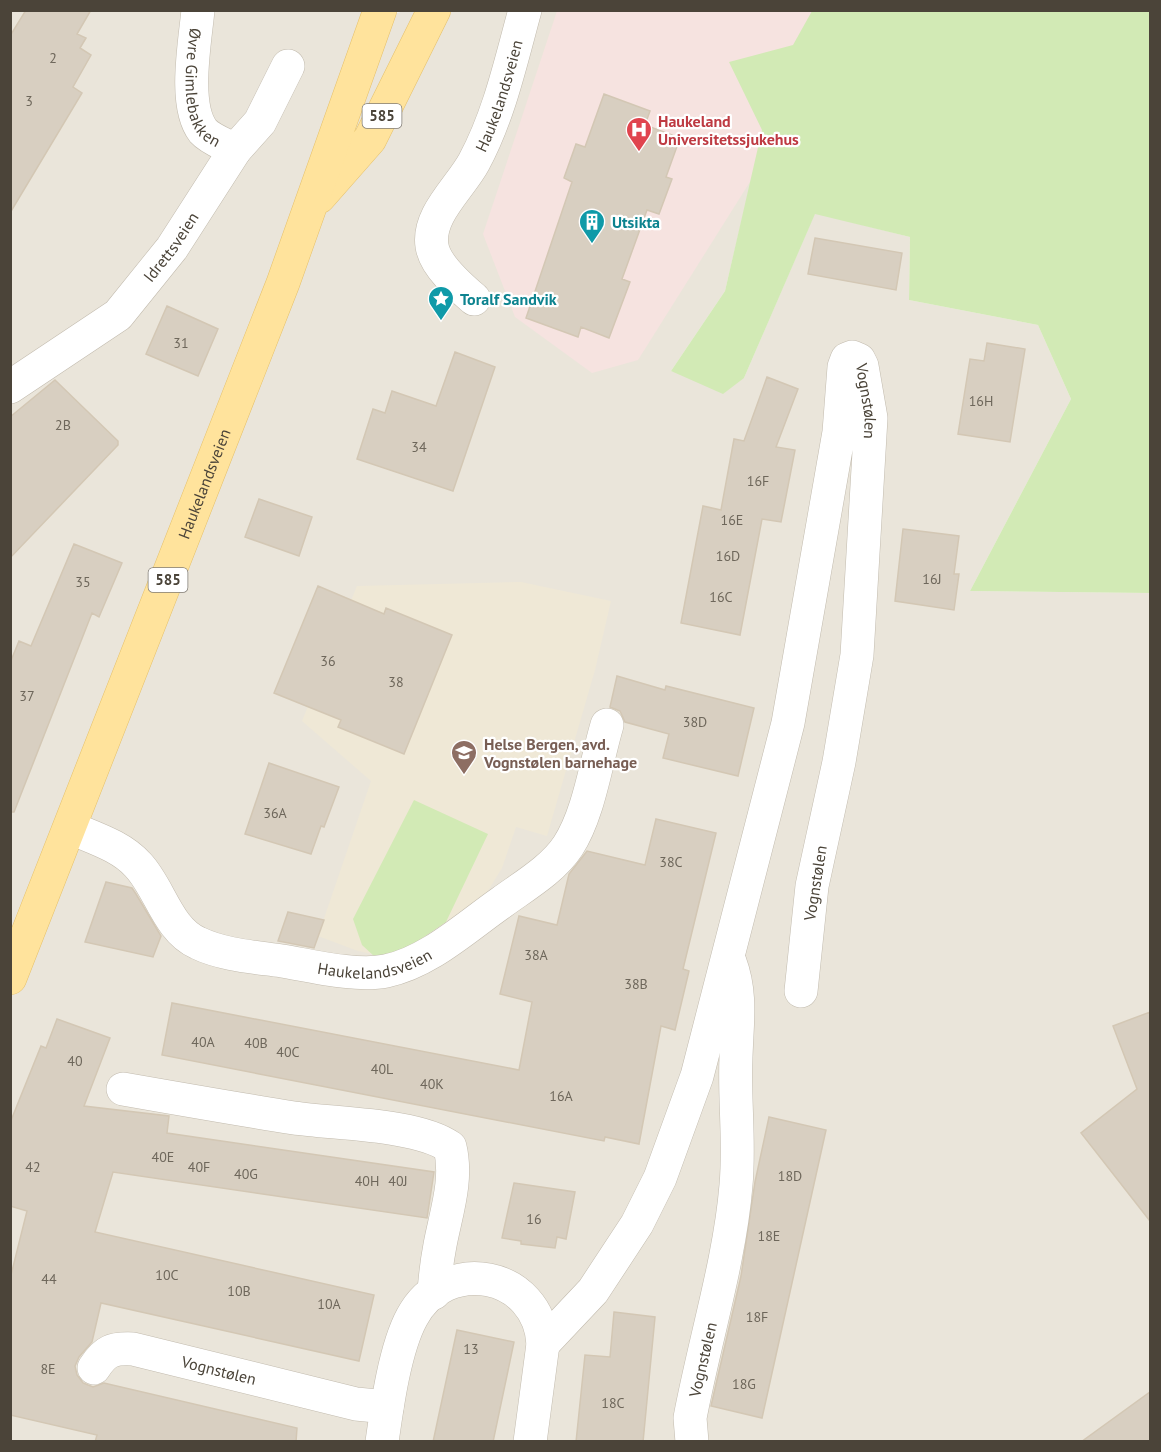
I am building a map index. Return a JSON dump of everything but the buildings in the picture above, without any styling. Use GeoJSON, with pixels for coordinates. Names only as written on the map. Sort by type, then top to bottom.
{"type":"FeatureCollection","features":[{"type":"Feature","properties":{"kind":"main road","name":"Haukelandsveien"},"geometry":{"type":"LineString","coordinates":[[10,978],[71,828],[310,207],[380,10]]}},
{"type":"Feature","properties":{"kind":"main road","name":"Haukelandsveien"},"geometry":{"type":"LineString","coordinates":[[310,207],[370,139],[434,10]]}},
{"type":"Feature","properties":{"kind":"street","name":"Øvre Gimlebakken"},"geometry":{"type":"LineString","coordinates":[[198,10],[192,84],[194,116],[205,132],[235,150]]}},
{"type":"Feature","properties":{"kind":"street","name":"Haukelandsveien"},"geometry":{"type":"LineString","coordinates":[[474,299],[443,267],[432,248],[432,233],[436,218],[465,177],[483,142],[509,70],[525,10]]}},
{"type":"Feature","properties":{"kind":"street","name":"Idrettsveien"},"geometry":{"type":"LineString","coordinates":[[10,387],[118,315],[172,248],[235,150],[260,122],[288,66]]}},
{"type":"Feature","properties":{"kind":"street","name":"Vognstølen"},"geometry":{"type":"LineString","coordinates":[[543,1344],[593,1291],[609,1269],[660,1178],[697,1076],[788,723],[839,432],[844,367],[847,359],[852,357],[859,360],[862,366],[871,418],[857,655],[839,762],[812,886],[801,991]]}},
{"type":"Feature","properties":{"kind":"street","name":"Haukelandsveien"},"geometry":{"type":"LineString","coordinates":[[71,828],[115,847],[133,860],[178,927],[196,943],[218,951],[317,967],[369,973],[385,971],[415,962],[442,945],[539,875],[568,847],[581,818],[607,725]]}},
{"type":"Feature","properties":{"kind":"street","name":"Vognstølen"},"geometry":{"type":"LineString","coordinates":[[692,1442],[690,1418],[729,1239],[736,1187],[739,1136],[736,1057],[739,1006],[737,981],[728,957]]}},
{"type":"Feature","properties":{"kind":"street"},"geometry":{"type":"LineString","coordinates":[[123,1089],[296,1118],[391,1129],[443,1142],[450,1147],[453,1171],[450,1204],[440,1243],[434,1293]]}},
{"type":"Feature","properties":{"kind":"street"},"geometry":{"type":"LineString","coordinates":[[382,1442],[387,1407],[402,1343],[412,1317],[434,1293],[466,1277],[495,1281],[517,1291],[534,1307],[542,1328],[543,1344],[530,1442]]}},
{"type":"Feature","properties":{"kind":"street","name":"Vognstølen"},"geometry":{"type":"LineString","coordinates":[[94,1368],[104,1353],[114,1348],[133,1349],[356,1404],[387,1407]]}},
{"type":"Feature","properties":{"kind":"shaded area"},"geometry":{"type":"Polygon","coordinates":[[[408,10],[571,11],[763,130],[725,291],[671,371],[744,378],[815,213],[910,237],[909,300],[1038,325],[1071,399],[970,591],[1150,593],[1150,1441],[11,1441],[10,11],[393,11],[393,14],[408,10]]]}},
{"type":"Feature","properties":{"kind":"shaded area","name":"Haukeland Universitetssjukehus"},"geometry":{"type":"Polygon","coordinates":[[[557,11],[851,11],[819,72],[638,360],[592,373],[515,317],[483,234],[557,11]]]}},
{"type":"Feature","properties":{"kind":"shaded area","name":"Helse Bergen, avd. Vognstølen barnehage"},"geometry":{"type":"Polygon","coordinates":[[[521,582],[611,601],[595,670],[547,836],[516,827],[502,868],[486,894],[395,959],[358,951],[318,936],[371,781],[302,721],[357,586],[521,582]]]}},
{"type":"Feature","properties":{"kind":"green space"},"geometry":{"type":"Polygon","coordinates":[[[812,11],[1150,11],[1150,593],[970,591],[1071,399],[1038,325],[909,300],[910,237],[815,214],[744,378],[723,394],[671,371],[725,291],[762,130],[729,62],[793,45],[812,11]]]}},
{"type":"Feature","properties":{"kind":"green space"},"geometry":{"type":"Polygon","coordinates":[[[414,800],[488,834],[446,922],[396,956],[375,957],[362,945],[353,919],[414,800]]]}},
{"type":"Feature","properties":{"kind":"place","name":"Haukeland Universitetssjukehus"},"geometry":{"type":"Point","coordinates":[639,153]}},
{"type":"Feature","properties":{"kind":"place","name":"Utsikta"},"geometry":{"type":"Point","coordinates":[592,245]}},
{"type":"Feature","properties":{"kind":"place","name":"Toralf Sandvik"},"geometry":{"type":"Point","coordinates":[441,322]}},
{"type":"Feature","properties":{"kind":"place","name":"Helse Bergen, avd. Vognstølen barnehage"},"geometry":{"type":"Point","coordinates":[464,776]}}]}
